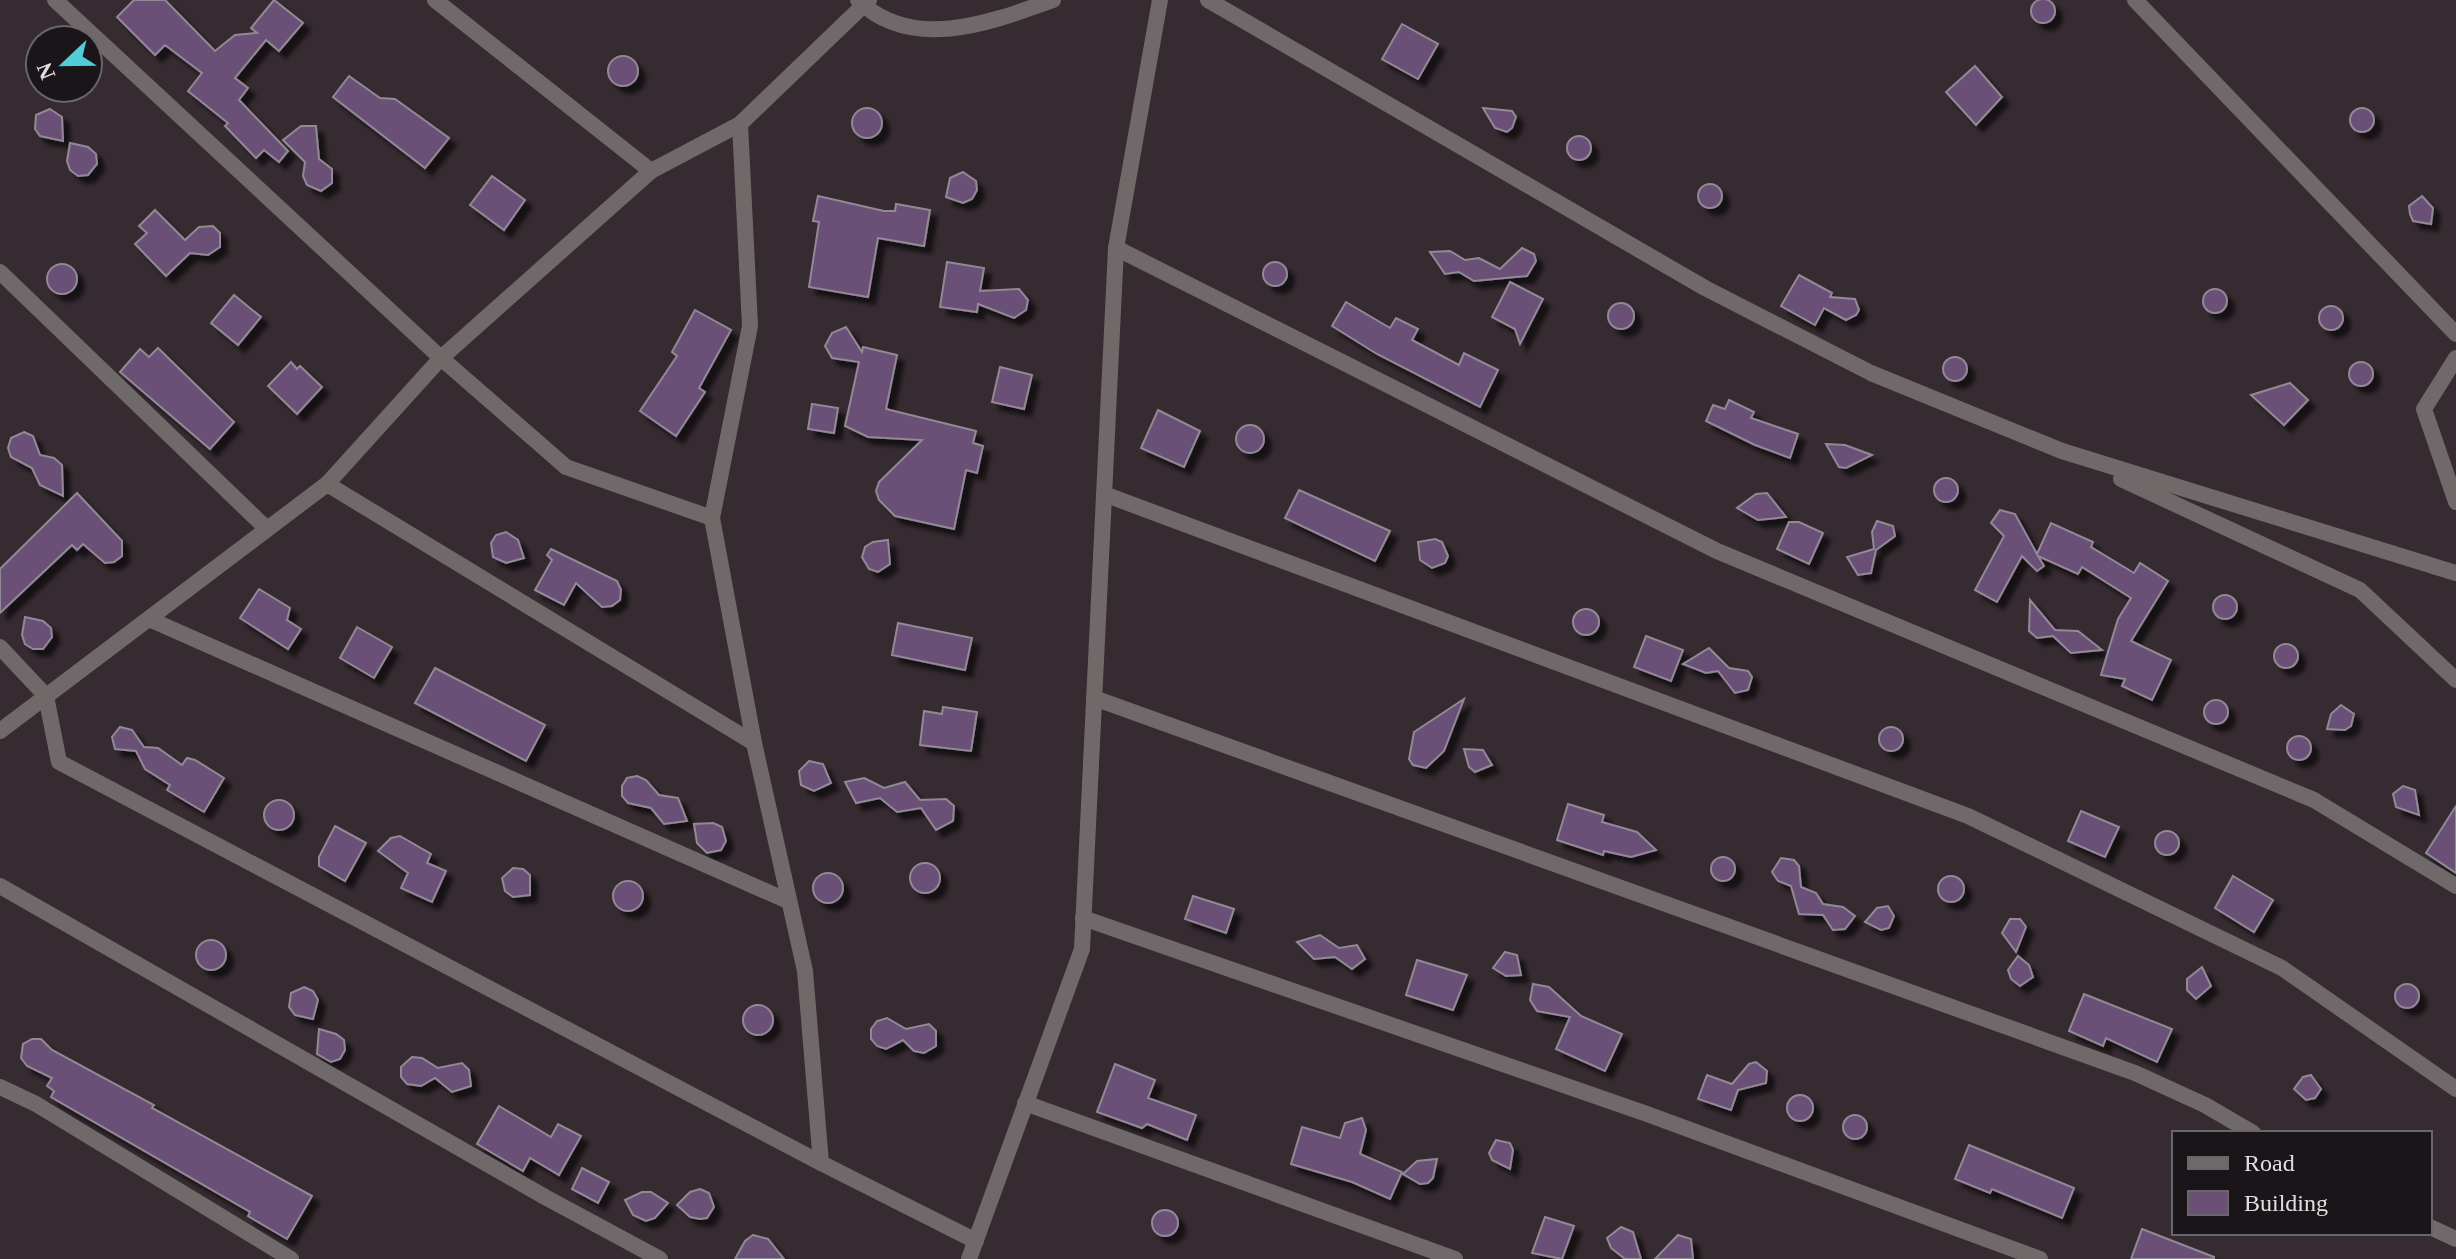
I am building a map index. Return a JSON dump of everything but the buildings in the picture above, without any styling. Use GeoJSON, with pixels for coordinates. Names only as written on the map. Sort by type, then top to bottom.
{"type":"FeatureCollection","features":[{"type":"Feature","properties":{"kind":"street"},"geometry":{"type":"LineString","coordinates":[[55,0],[441,358],[566,467],[712,518]]}},
{"type":"Feature","properties":{"kind":"street"},"geometry":{"type":"LineString","coordinates":[[435,0],[651,171]]}},
{"type":"Feature","properties":{"kind":"street"},"geometry":{"type":"LineString","coordinates":[[0,731],[327,484],[441,358],[651,171],[740,124],[864,2],[891,23],[935,30],[1010,16],[1053,0]]}},
{"type":"Feature","properties":{"kind":"street"},"geometry":{"type":"LineString","coordinates":[[969,1259],[1082,949],[1116,248],[1160,0]]}},
{"type":"Feature","properties":{"kind":"street"},"geometry":{"type":"LineString","coordinates":[[1208,0],[1705,288],[1871,373],[2062,451],[2360,590],[2456,680]]}},
{"type":"Feature","properties":{"kind":"street"},"geometry":{"type":"LineString","coordinates":[[2135,0],[2456,334]]}},
{"type":"Feature","properties":{"kind":"street"},"geometry":{"type":"LineString","coordinates":[[740,124],[750,326],[712,518],[754,743],[805,971],[821,1163]]}},
{"type":"Feature","properties":{"kind":"street"},"geometry":{"type":"LineString","coordinates":[[1116,248],[1717,551],[2314,800],[2456,886]]}},
{"type":"Feature","properties":{"kind":"street"},"geometry":{"type":"LineString","coordinates":[[0,272],[267,529]]}},
{"type":"Feature","properties":{"kind":"street"},"geometry":{"type":"LineString","coordinates":[[2456,358],[2424,409],[2456,502]]}},
{"type":"Feature","properties":{"kind":"street"},"geometry":{"type":"LineString","coordinates":[[2062,451],[2456,573]]}},
{"type":"Feature","properties":{"kind":"street"},"geometry":{"type":"LineString","coordinates":[[327,484],[754,743]]}},
{"type":"Feature","properties":{"kind":"street"},"geometry":{"type":"LineString","coordinates":[[1104,494],[1968,816],[2282,968],[2456,1089]]}},
{"type":"Feature","properties":{"kind":"street"},"geometry":{"type":"LineString","coordinates":[[149,619],[788,901]]}},
{"type":"Feature","properties":{"kind":"street"},"geometry":{"type":"LineString","coordinates":[[0,647],[46,696],[59,762],[821,1163],[976,1241]]}},
{"type":"Feature","properties":{"kind":"street"},"geometry":{"type":"LineString","coordinates":[[1094,698],[2135,1073],[2205,1105],[2250,1131]]}},
{"type":"Feature","properties":{"kind":"street"},"geometry":{"type":"LineString","coordinates":[[0,886],[545,1197],[660,1259]]}},
{"type":"Feature","properties":{"kind":"street"},"geometry":{"type":"LineString","coordinates":[[1083,918],[1647,1114],[2040,1259]]}},
{"type":"Feature","properties":{"kind":"street"},"geometry":{"type":"LineString","coordinates":[[0,1087],[36,1104],[291,1259]]}},
{"type":"Feature","properties":{"kind":"street"},"geometry":{"type":"LineString","coordinates":[[1025,1103],[1455,1259]]}},
{"type":"Feature","properties":{"kind":"street"},"geometry":{"type":"LineString","coordinates":[[2432,1228],[2456,1239]]}}]}
